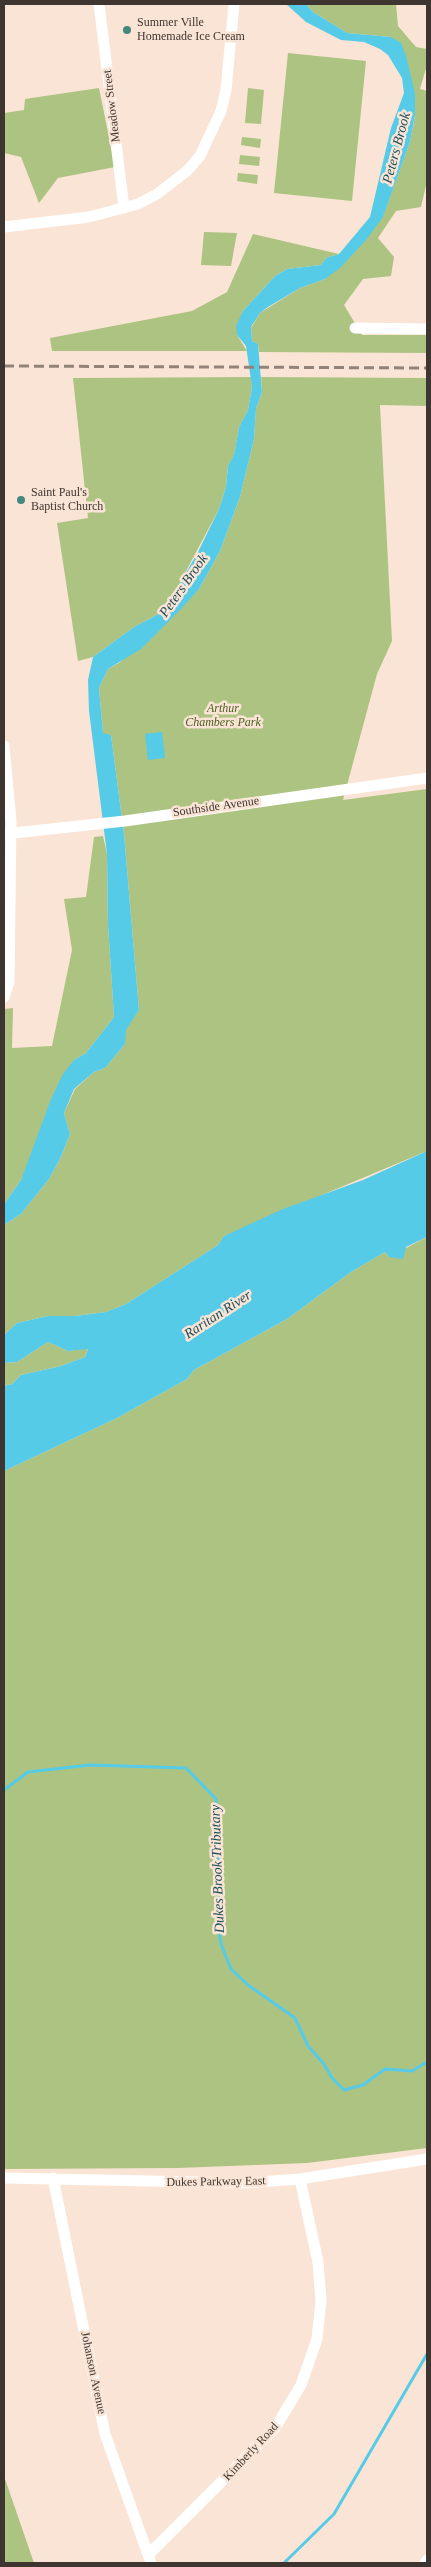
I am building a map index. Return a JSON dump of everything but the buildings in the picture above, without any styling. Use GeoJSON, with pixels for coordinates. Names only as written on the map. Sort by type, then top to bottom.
{"type":"FeatureCollection","features":[{"type":"Feature","properties":{"kind":"street","name":"Meadow Street"},"geometry":{"type":"LineString","coordinates":[[99,4],[124,208]]}},
{"type":"Feature","properties":{"kind":"street"},"geometry":{"type":"LineString","coordinates":[[4,227],[89,216],[138,204],[157,194],[187,171],[200,156],[215,126],[226,90],[234,4]]}},
{"type":"Feature","properties":{"kind":"street"},"geometry":{"type":"LineString","coordinates":[[355,328],[427,329]]}},
{"type":"Feature","properties":{"kind":"street"},"geometry":{"type":"LineString","coordinates":[[4,746],[9,982],[4,997]]}},
{"type":"Feature","properties":{"kind":"street","name":"Southside Avenue"},"geometry":{"type":"LineString","coordinates":[[7,834],[125,821],[427,778]]}},
{"type":"Feature","properties":{"kind":"street","name":"Dukes Parkway East"},"geometry":{"type":"LineString","coordinates":[[4,2178],[175,2183],[245,2182],[300,2179],[427,2160]]}},
{"type":"Feature","properties":{"kind":"street","name":"Johanson Avenue"},"geometry":{"type":"LineString","coordinates":[[53,2178],[106,2434],[150,2559]]}},
{"type":"Feature","properties":{"kind":"street","name":"Kimberly Road"},"geometry":{"type":"LineString","coordinates":[[150,2559],[274,2428],[301,2384],[316,2339],[321,2301],[318,2262],[300,2179]]}},
{"type":"Feature","properties":{"kind":"green space"},"geometry":{"type":"Polygon","coordinates":[[[306,4],[396,4],[398,26],[416,47],[427,49],[427,65],[420,89],[427,91],[427,181],[421,207],[396,211],[378,238],[394,257],[391,276],[363,279],[344,305],[362,335],[427,335],[427,353],[259,352],[258,344],[252,341],[251,328],[260,313],[300,288],[325,279],[383,216],[410,142],[415,116],[415,94],[391,37],[347,33],[313,12],[306,4]]]}},
{"type":"Feature","properties":{"kind":"green space"},"geometry":{"type":"Polygon","coordinates":[[[288,53],[366,61],[352,201],[274,193],[288,53]]]}},
{"type":"Feature","properties":{"kind":"green space"},"geometry":{"type":"Polygon","coordinates":[[[99,88],[115,167],[58,178],[39,203],[21,157],[4,153],[4,113],[24,110],[25,99],[99,88]]]}},
{"type":"Feature","properties":{"kind":"green space"},"geometry":{"type":"Polygon","coordinates":[[[248,88],[264,90],[261,124],[245,123],[248,88]]]}},
{"type":"Feature","properties":{"kind":"green space"},"geometry":{"type":"Polygon","coordinates":[[[242,137],[261,139],[260,148],[241,145],[242,137]]]}},
{"type":"Feature","properties":{"kind":"green space"},"geometry":{"type":"Polygon","coordinates":[[[240,155],[260,157],[259,166],[239,164],[240,155]]]}},
{"type":"Feature","properties":{"kind":"green space"},"geometry":{"type":"Polygon","coordinates":[[[238,173],[258,175],[257,184],[237,181],[238,173]]]}},
{"type":"Feature","properties":{"kind":"green space"},"geometry":{"type":"Polygon","coordinates":[[[204,232],[237,233],[231,266],[201,265],[204,232]]]}},
{"type":"Feature","properties":{"kind":"green space"},"geometry":{"type":"Polygon","coordinates":[[[253,234],[339,254],[326,258],[321,265],[287,269],[275,276],[243,311],[237,335],[247,351],[52,351],[50,338],[192,311],[227,292],[253,234]]]}},
{"type":"Feature","properties":{"kind":"green space"},"geometry":{"type":"Polygon","coordinates":[[[251,377],[252,387],[248,410],[239,427],[234,456],[228,466],[226,487],[219,509],[177,588],[157,615],[134,627],[93,657],[78,661],[57,523],[88,518],[73,378],[251,377]]]}},
{"type":"Feature","properties":{"kind":"green space","name":"Arthur Chambers Park"},"geometry":{"type":"Polygon","coordinates":[[[261,377],[427,378],[427,406],[380,405],[392,641],[377,674],[343,800],[427,789],[427,1151],[224,1236],[218,1245],[126,1304],[106,1312],[75,1316],[48,1316],[17,1323],[4,1335],[4,1225],[21,1214],[49,1179],[60,1159],[70,1134],[64,1113],[75,1089],[94,1072],[105,1068],[125,1044],[125,1030],[139,1010],[124,834],[111,735],[103,734],[99,688],[108,669],[119,663],[199,589],[220,551],[240,497],[254,439],[256,409],[262,392],[261,377]]]}},
{"type":"Feature","properties":{"kind":"green space"},"geometry":{"type":"Polygon","coordinates":[[[103,836],[107,854],[108,925],[114,1017],[86,1053],[74,1060],[21,1180],[4,1204],[4,1009],[13,1008],[12,1048],[52,1046],[72,950],[64,899],[86,897],[94,837],[103,836]]]}},
{"type":"Feature","properties":{"kind":"green space"},"geometry":{"type":"Polygon","coordinates":[[[427,1237],[427,2148],[307,2163],[178,2168],[4,2169],[4,1471],[117,1418],[187,1379],[194,1370],[287,1319],[351,1272],[385,1252],[389,1257],[427,1237]]]}},
{"type":"Feature","properties":{"kind":"green space"},"geometry":{"type":"Polygon","coordinates":[[[48,1342],[68,1351],[88,1348],[85,1357],[61,1366],[21,1375],[12,1384],[4,1386],[4,1363],[17,1362],[48,1342]]]}},
{"type":"Feature","properties":{"kind":"green space"},"geometry":{"type":"Polygon","coordinates":[[[4,2476],[34,2563],[4,2563],[4,2476]]]}},
{"type":"Feature","properties":{"kind":"water","name":"Peters Brook"},"geometry":{"type":"Polygon","coordinates":[[[286,4],[306,4],[313,12],[347,33],[391,37],[401,43],[415,94],[415,115],[410,142],[383,217],[366,240],[340,268],[325,279],[300,288],[268,307],[260,313],[251,327],[252,341],[258,344],[262,392],[256,409],[254,439],[240,497],[220,551],[199,589],[141,649],[108,669],[99,688],[103,733],[111,735],[124,834],[139,1010],[126,1030],[125,1044],[105,1068],[94,1072],[74,1089],[64,1113],[70,1134],[60,1159],[49,1179],[21,1214],[4,1225],[4,1204],[21,1180],[51,1099],[63,1074],[74,1060],[86,1053],[114,1017],[108,925],[107,854],[89,711],[88,680],[93,657],[134,627],[157,615],[177,588],[198,552],[219,509],[226,487],[228,466],[234,455],[239,427],[248,410],[252,387],[246,346],[237,335],[236,326],[243,311],[275,276],[287,269],[321,265],[326,258],[339,254],[370,217],[391,128],[404,93],[402,78],[388,55],[364,42],[341,40],[306,22],[286,4]]]}},
{"type":"Feature","properties":{"kind":"water"},"geometry":{"type":"Polygon","coordinates":[[[162,732],[165,758],[148,760],[145,734],[162,732]]]}},
{"type":"Feature","properties":{"kind":"water","name":"Raritan River"},"geometry":{"type":"Polygon","coordinates":[[[427,1151],[427,1237],[406,1247],[403,1259],[389,1257],[385,1252],[351,1272],[287,1319],[194,1370],[187,1379],[117,1418],[4,1471],[4,1386],[12,1384],[21,1375],[61,1366],[85,1357],[88,1349],[68,1351],[48,1342],[17,1362],[4,1363],[4,1335],[17,1323],[48,1316],[75,1316],[106,1312],[126,1304],[218,1245],[224,1236],[283,1209],[363,1180],[427,1151]]]}},
{"type":"Feature","properties":{"kind":"waterway","name":"Dukes Brook Tributary"},"geometry":{"type":"LineString","coordinates":[[4,1790],[28,1772],[90,1765],[186,1768],[216,1799],[219,1864],[218,1918],[221,1944],[231,1969],[248,1985],[295,2018],[308,2046],[324,2064],[332,2078],[344,2090],[363,2085],[385,2069],[412,2071],[427,2062]]}},
{"type":"Feature","properties":{"kind":"waterway"},"geometry":{"type":"LineString","coordinates":[[284,2563],[334,2514],[427,2354]]}},
{"type":"Feature","properties":{"kind":"railway"},"geometry":{"type":"LineString","coordinates":[[4,366],[427,368]]}},
{"type":"Feature","properties":{"kind":"place","name":"Summer Ville Homemade Ice Cream"},"geometry":{"type":"Point","coordinates":[127,30]}},
{"type":"Feature","properties":{"kind":"place","name":"Saint Paul's Baptist Church"},"geometry":{"type":"Point","coordinates":[21,500]}}]}
